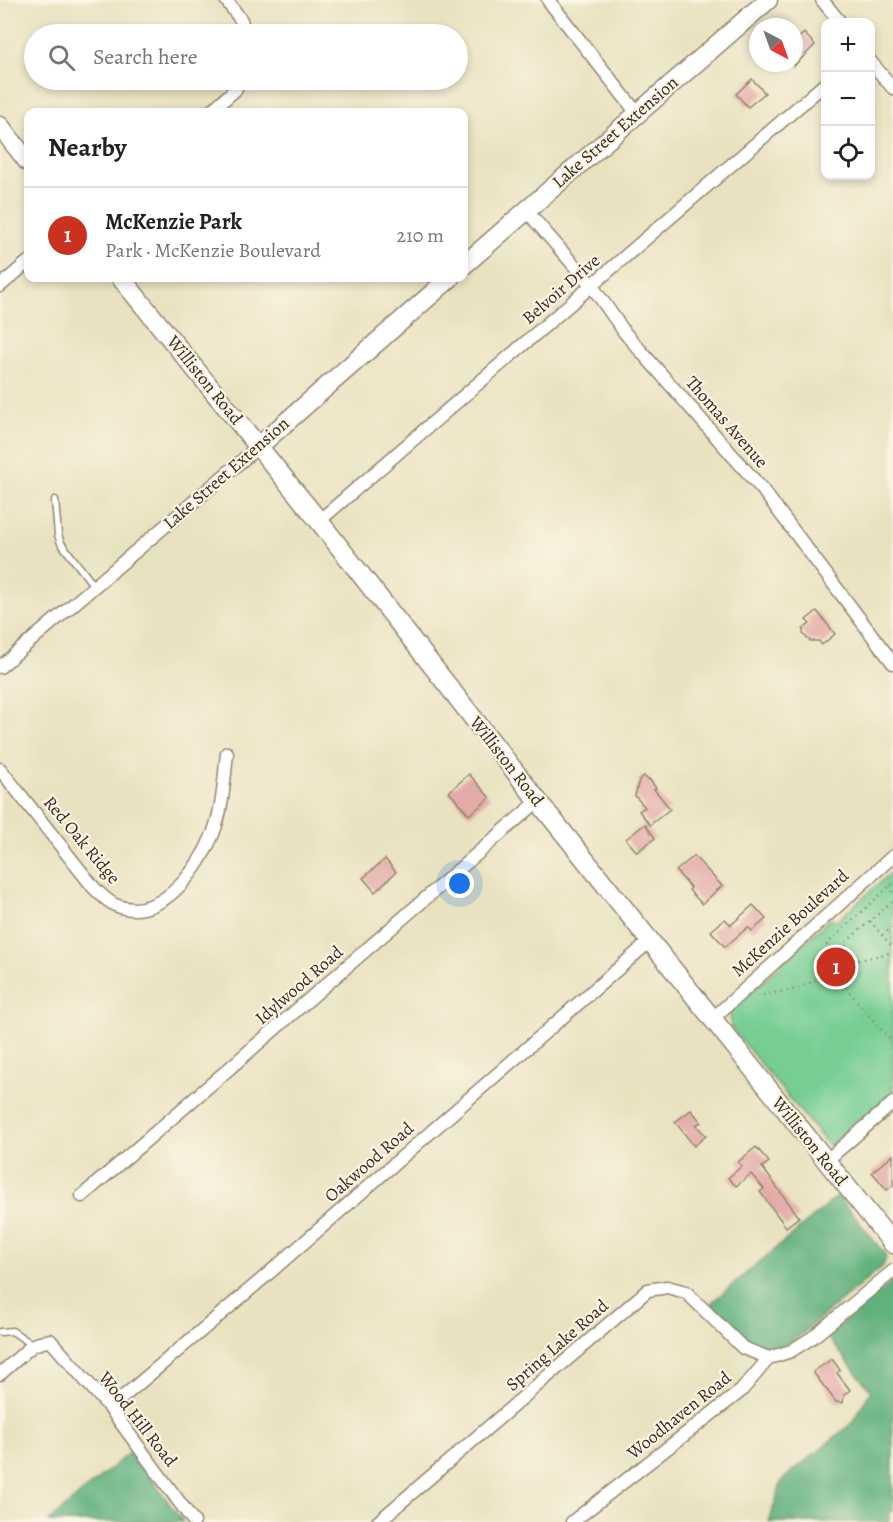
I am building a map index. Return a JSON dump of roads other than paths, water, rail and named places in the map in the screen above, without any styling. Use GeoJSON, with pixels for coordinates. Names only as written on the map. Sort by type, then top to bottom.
{"type":"FeatureCollection","features":[{"type":"Feature","properties":{"kind":"main road","name":"Lake Street Extension"},"geometry":{"type":"LineString","coordinates":[[468,261],[768,0]]}},
{"type":"Feature","properties":{"kind":"main road"},"geometry":{"type":"LineString","coordinates":[[0,126],[24,157]]}},
{"type":"Feature","properties":{"kind":"main road","name":"Williston Road"},"geometry":{"type":"LineString","coordinates":[[124,282],[319,521],[538,801],[893,1244]]}},
{"type":"Feature","properties":{"kind":"main road","name":"Lake Street Extension"},"geometry":{"type":"LineString","coordinates":[[259,446],[445,282]]}},
{"type":"Feature","properties":{"kind":"street"},"geometry":{"type":"LineString","coordinates":[[226,0],[242,24]]}},
{"type":"Feature","properties":{"kind":"street"},"geometry":{"type":"LineString","coordinates":[[548,0],[638,113]]}},
{"type":"Feature","properties":{"kind":"street"},"geometry":{"type":"LineString","coordinates":[[822,0],[837,18]]}},
{"type":"Feature","properties":{"kind":"street"},"geometry":{"type":"LineString","coordinates":[[875,68],[893,88]]}},
{"type":"Feature","properties":{"kind":"street","name":"Belvoir Drive"},"geometry":{"type":"LineString","coordinates":[[319,521],[821,86]]}},
{"type":"Feature","properties":{"kind":"street"},"geometry":{"type":"LineString","coordinates":[[215,108],[235,90]]}},
{"type":"Feature","properties":{"kind":"street","name":"Thomas Avenue"},"geometry":{"type":"LineString","coordinates":[[526,210],[592,286],[625,333],[762,489],[893,663]]}},
{"type":"Feature","properties":{"kind":"street"},"geometry":{"type":"LineString","coordinates":[[0,286],[24,265]]}},
{"type":"Feature","properties":{"kind":"street","name":"Lake Street Extension"},"geometry":{"type":"LineString","coordinates":[[0,667],[259,446]]}},
{"type":"Feature","properties":{"kind":"street","name":"Red Oak Ridge"},"geometry":{"type":"LineString","coordinates":[[0,769],[94,888],[116,905],[138,908],[158,903],[170,895],[188,877],[203,856],[221,809],[227,753]]}},
{"type":"Feature","properties":{"kind":"street","name":"Idylwood Road"},"geometry":{"type":"LineString","coordinates":[[82,1196],[538,801]]}},
{"type":"Feature","properties":{"kind":"street","name":"McKenzie Boulevard"},"geometry":{"type":"LineString","coordinates":[[712,1018],[893,855]]}},
{"type":"Feature","properties":{"kind":"street","name":"Oakwood Road"},"geometry":{"type":"LineString","coordinates":[[110,1408],[261,1280],[650,941]]}},
{"type":"Feature","properties":{"kind":"street"},"geometry":{"type":"LineString","coordinates":[[826,1161],[893,1103]]}},
{"type":"Feature","properties":{"kind":"street","name":"Woodhaven Road"},"geometry":{"type":"LineString","coordinates":[[572,1522],[741,1391],[769,1358],[791,1351],[813,1336],[893,1271]]}},
{"type":"Feature","properties":{"kind":"street","name":"Spring Lake Road"},"geometry":{"type":"LineString","coordinates":[[378,1522],[648,1290],[667,1287],[686,1292],[743,1348],[769,1358]]}},
{"type":"Feature","properties":{"kind":"street","name":"Wood Hill Road"},"geometry":{"type":"LineString","coordinates":[[33,1345],[50,1340],[110,1408],[195,1522]]}},
{"type":"Feature","properties":{"kind":"street"},"geometry":{"type":"LineString","coordinates":[[0,1374],[33,1345]]}},
{"type":"Feature","properties":{"kind":"lane"},"geometry":{"type":"LineString","coordinates":[[55,500],[58,535],[61,543],[94,586]]}},
{"type":"Feature","properties":{"kind":"lane"},"geometry":{"type":"LineString","coordinates":[[0,1332],[12,1330],[33,1345]]}},
{"type":"Feature","properties":{"kind":"place","name":"McKenzie Park"},"geometry":{"type":"Point","coordinates":[836,967]}}]}
